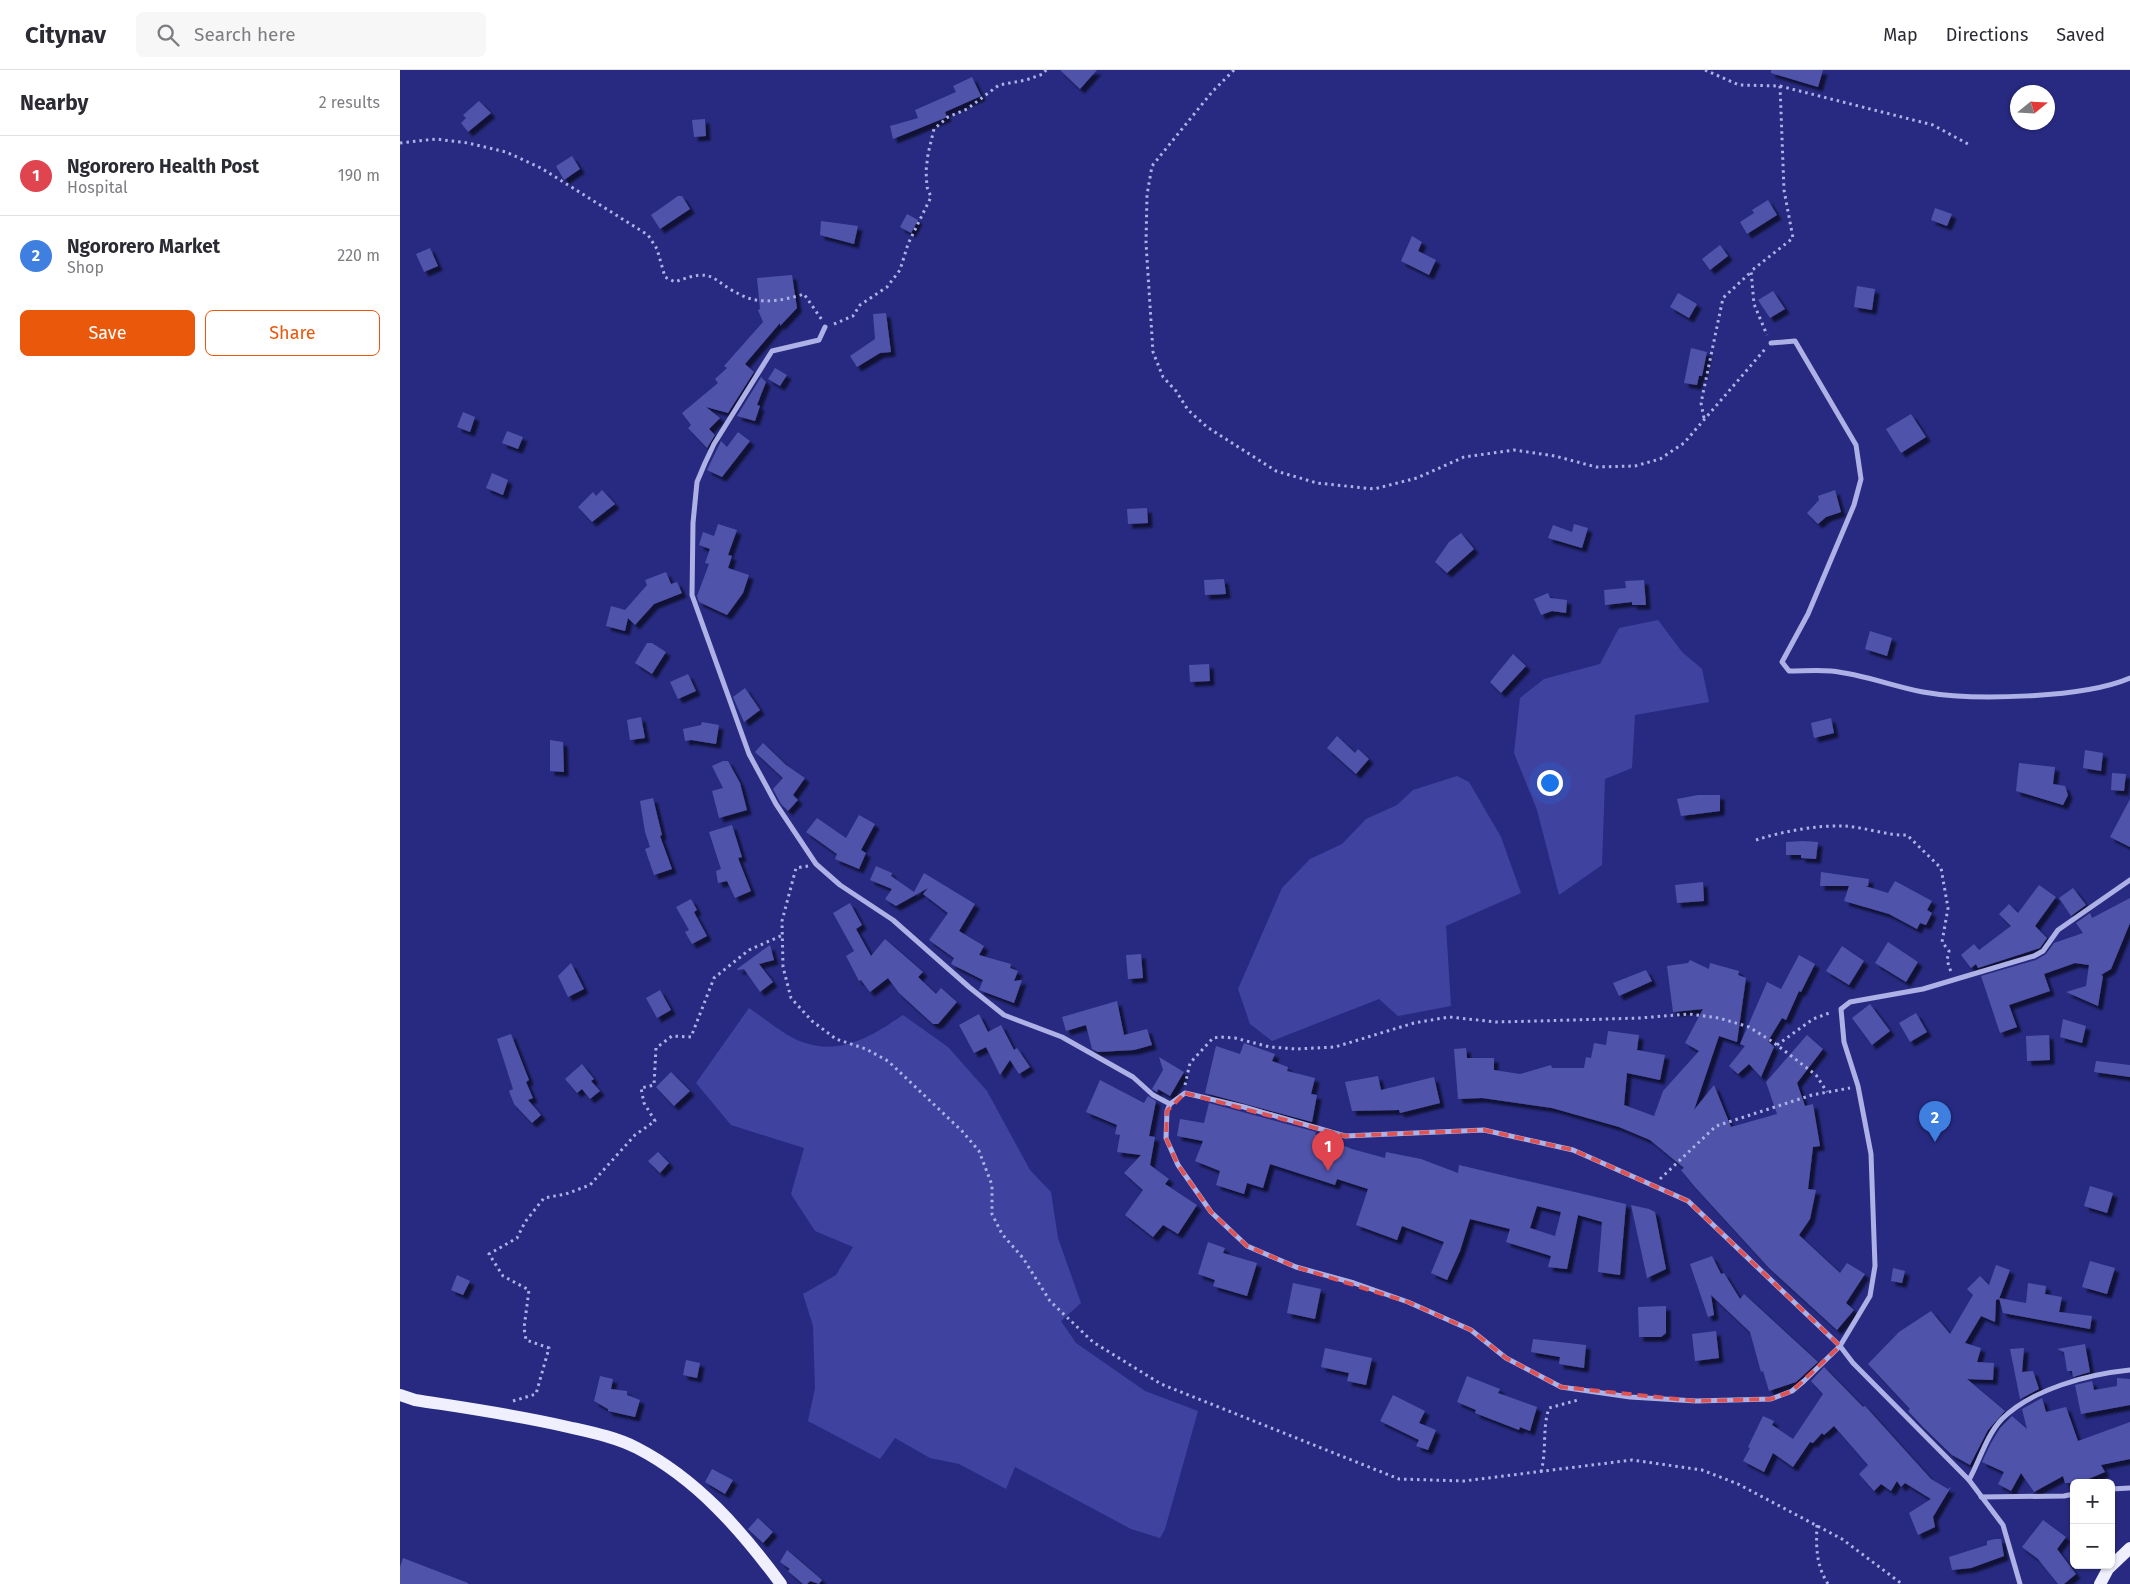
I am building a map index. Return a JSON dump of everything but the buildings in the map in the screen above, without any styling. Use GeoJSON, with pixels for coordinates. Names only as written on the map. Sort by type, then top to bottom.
{"type":"FeatureCollection","features":[{"type":"Feature","properties":{"kind":"main road"},"geometry":{"type":"LineString","coordinates":[[400,1395],[451,1406],[510,1413],[597,1434],[635,1447],[677,1472],[716,1505],[749,1541],[781,1584]]}},
{"type":"Feature","properties":{"kind":"main road"},"geometry":{"type":"LineString","coordinates":[[2100,1584],[2108,1570],[2130,1548]]}},
{"type":"Feature","properties":{"kind":"street"},"geometry":{"type":"LineString","coordinates":[[826,326],[819,340],[772,351],[714,444],[697,482],[693,523],[692,595],[702,626],[733,703],[749,754],[776,804],[816,864],[840,885],[893,920],[1004,1015],[1062,1036],[1133,1077],[1153,1095],[1170,1104]]}},
{"type":"Feature","properties":{"kind":"street"},"geometry":{"type":"LineString","coordinates":[[1771,342],[1795,340],[1856,445],[1861,479],[1854,505],[1808,614],[1782,662],[1785,668],[1789,671],[1831,671],[1874,679],[1923,692],[1961,697],[2051,693],[2113,685],[2130,678]]}},
{"type":"Feature","properties":{"kind":"street"},"geometry":{"type":"LineString","coordinates":[[2020,1584],[2003,1525],[1969,1480],[1860,1370],[1840,1346],[1688,1201],[1573,1150],[1484,1130],[1345,1136],[1244,1107],[1185,1093],[1170,1104],[1167,1111],[1166,1138],[1178,1165],[1212,1212],[1247,1246],[1296,1268],[1354,1282],[1408,1302],[1471,1330],[1506,1358],[1561,1387],[1696,1401],[1771,1399],[1792,1390],[1804,1381],[1840,1346],[1870,1296],[1875,1266],[1871,1154],[1858,1086],[1844,1042],[1841,1009],[1850,1002],[1906,993],[2007,966],[2034,956],[2043,951],[2058,930],[2130,880]]}},
{"type":"Feature","properties":{"kind":"street"},"geometry":{"type":"LineString","coordinates":[[1969,1480],[1993,1432],[2002,1419],[2020,1404],[2074,1380],[2130,1370]]}},
{"type":"Feature","properties":{"kind":"street"},"geometry":{"type":"LineString","coordinates":[[2115,1489],[2130,1488]]}},
{"type":"Feature","properties":{"kind":"street"},"geometry":{"type":"LineString","coordinates":[[1981,1498],[2070,1495]]}},
{"type":"Feature","properties":{"kind":"path"},"geometry":{"type":"LineString","coordinates":[[400,143],[436,139],[468,143],[506,152],[541,168],[648,235],[657,249],[665,277],[676,282],[697,274],[707,275],[744,297],[781,302],[804,294],[826,326],[854,316],[860,304],[887,287],[900,270],[908,244],[931,197],[927,187],[926,171],[934,129],[948,117],[967,109],[999,85],[1026,80],[1043,74],[1046,70]]}},
{"type":"Feature","properties":{"kind":"path"},"geometry":{"type":"LineString","coordinates":[[1234,70],[1212,92],[1152,166],[1147,194],[1146,244],[1153,352],[1163,377],[1176,390],[1188,410],[1207,427],[1276,471],[1317,483],[1374,489],[1417,478],[1464,457],[1514,450],[1556,456],[1596,468],[1635,466],[1660,459],[1684,442],[1771,342],[1761,324],[1754,304],[1751,271]]}},
{"type":"Feature","properties":{"kind":"path"},"geometry":{"type":"LineString","coordinates":[[1705,70],[1740,85],[1780,86],[1933,125],[1968,144]]}},
{"type":"Feature","properties":{"kind":"path"},"geometry":{"type":"LineString","coordinates":[[1704,418],[1701,403],[1723,298],[1751,271],[1793,238],[1784,190],[1780,86]]}},
{"type":"Feature","properties":{"kind":"path"},"geometry":{"type":"LineString","coordinates":[[1756,840],[1774,834],[1846,826],[1906,835],[1941,868],[1948,908],[1942,942],[1949,951],[1947,960],[1954,979]]}},
{"type":"Feature","properties":{"kind":"path"},"geometry":{"type":"LineString","coordinates":[[816,864],[796,868],[782,921],[783,967],[791,998],[812,1021],[836,1040],[866,1049],[888,1061],[962,1131],[979,1150],[992,1185],[992,1214],[1002,1234],[1023,1258],[1050,1301],[1093,1342],[1161,1384],[1399,1479],[1464,1481],[1632,1460],[1702,1470],[1738,1484],[1842,1539],[1902,1584]]}},
{"type":"Feature","properties":{"kind":"path"},"geometry":{"type":"LineString","coordinates":[[510,1413],[510,1402],[536,1394],[548,1348],[526,1340],[524,1328],[529,1290],[503,1276],[489,1254],[517,1238],[525,1222],[544,1198],[566,1194],[590,1185],[635,1135],[655,1121],[644,1103],[642,1088],[654,1086],[656,1048],[672,1036],[691,1036],[714,978],[749,950],[783,935]]}},
{"type":"Feature","properties":{"kind":"path"},"geometry":{"type":"LineString","coordinates":[[1777,1045],[1813,1019],[1841,1009]]}},
{"type":"Feature","properties":{"kind":"path"},"geometry":{"type":"LineString","coordinates":[[1185,1093],[1184,1080],[1190,1063],[1213,1038],[1235,1038],[1270,1047],[1296,1049],[1335,1047],[1414,1023],[1449,1017],[1496,1022],[1640,1018],[1689,1014],[1719,1018],[1748,1027],[1777,1045],[1816,1075],[1828,1092]]}},
{"type":"Feature","properties":{"kind":"path"},"geometry":{"type":"LineString","coordinates":[[1654,1185],[1716,1126],[1812,1095],[1858,1086]]}},
{"type":"Feature","properties":{"kind":"path"},"geometry":{"type":"LineString","coordinates":[[1542,1472],[1546,1454],[1545,1418],[1549,1408],[1602,1392]]}},
{"type":"Feature","properties":{"kind":"path"},"geometry":{"type":"LineString","coordinates":[[1817,1525],[1816,1551],[1820,1571],[1828,1584]]}},
{"type":"Feature","properties":{"kind":"highlighted area"},"geometry":{"type":"Polygon","coordinates":[[[1185,1093],[1345,1136],[1484,1130],[1573,1150],[1688,1201],[1840,1346],[1792,1391],[1771,1399],[1696,1401],[1561,1387],[1506,1358],[1471,1330],[1408,1302],[1296,1267],[1247,1246],[1211,1212],[1178,1165],[1166,1138],[1167,1111],[1185,1093]]]}},
{"type":"Feature","properties":{"kind":"shaded area"},"geometry":{"type":"Polygon","coordinates":[[[1658,620],[1682,652],[1702,669],[1709,702],[1635,715],[1632,768],[1605,779],[1602,865],[1559,895],[1537,810],[1514,753],[1520,698],[1544,679],[1600,664],[1619,628],[1658,620]]]}},
{"type":"Feature","properties":{"kind":"shaded area"},"geometry":{"type":"Polygon","coordinates":[[[1457,776],[1469,782],[1501,837],[1521,893],[1446,926],[1451,1006],[1398,1016],[1379,999],[1272,1041],[1250,1024],[1238,989],[1282,888],[1310,859],[1342,844],[1366,819],[1397,805],[1413,790],[1457,776]]]}},
{"type":"Feature","properties":{"kind":"shaded area"},"geometry":{"type":"Polygon","coordinates":[[[749,1008],[795,1039],[816,1046],[830,1047],[856,1042],[880,1030],[903,1015],[948,1047],[987,1091],[1030,1170],[1051,1192],[1058,1238],[1081,1303],[1061,1321],[1076,1343],[1145,1391],[1198,1411],[1165,1529],[1160,1538],[1131,1529],[1015,1467],[1006,1489],[959,1464],[930,1458],[895,1438],[880,1459],[808,1421],[815,1388],[813,1326],[803,1294],[836,1275],[853,1247],[815,1231],[791,1194],[804,1148],[731,1125],[696,1083],[749,1008]]]}},
{"type":"Feature","properties":{"kind":"place","name":"Ngororero Market"},"geometry":{"type":"Point","coordinates":[1935,1142]}},
{"type":"Feature","properties":{"kind":"place","name":"Ngororero Health Post"},"geometry":{"type":"Point","coordinates":[1328,1171]}}]}
